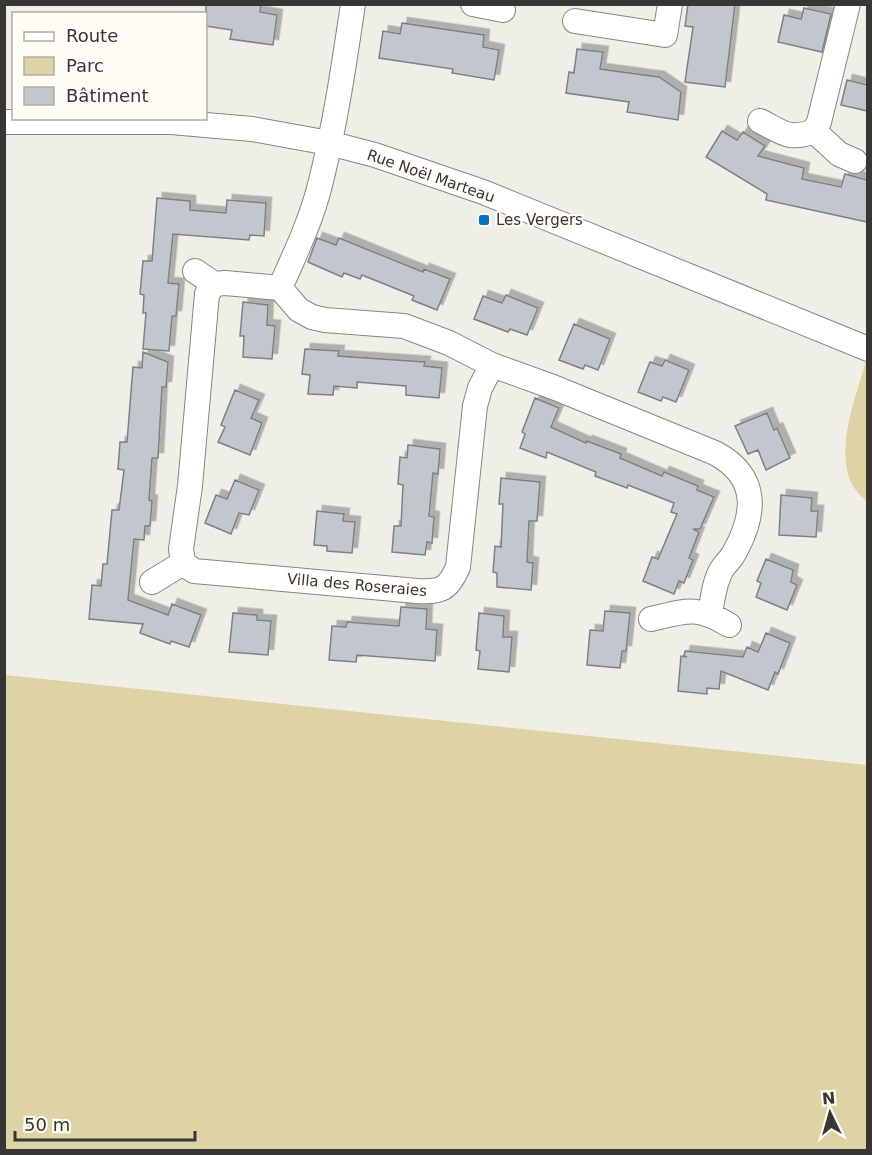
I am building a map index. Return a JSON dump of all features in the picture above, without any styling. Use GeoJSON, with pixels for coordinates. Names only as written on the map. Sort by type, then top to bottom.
{"type":"FeatureCollection","features":[{"type":"Feature","properties":{"kind":"street"},"geometry":{"type":"LineString","coordinates":[[280,288],[303,236],[316,197],[338,102],[352,4]]}},
{"type":"Feature","properties":{"kind":"street"},"geometry":{"type":"LineString","coordinates":[[473,4],[503,10]]}},
{"type":"Feature","properties":{"kind":"street"},"geometry":{"type":"LineString","coordinates":[[575,21],[665,35],[670,4]]}},
{"type":"Feature","properties":{"kind":"street"},"geometry":{"type":"LineString","coordinates":[[760,121],[790,136],[802,136],[814,131],[819,122],[848,4]]}},
{"type":"Feature","properties":{"kind":"street","name":"Rue Noël Marteau"},"geometry":{"type":"LineString","coordinates":[[4,122],[171,122],[252,129],[329,143],[375,155],[483,192],[867,349]]}},
{"type":"Feature","properties":{"kind":"street"},"geometry":{"type":"LineString","coordinates":[[814,131],[839,154],[855,161]]}},
{"type":"Feature","properties":{"kind":"street"},"geometry":{"type":"LineString","coordinates":[[152,582],[183,563],[181,549],[190,486],[207,294],[204,278],[225,283],[280,288],[299,310],[312,317],[404,326],[449,343],[492,365],[716,453],[730,461],[747,486],[750,515],[733,556],[723,567],[716,581],[719,619],[686,611],[651,619]]}},
{"type":"Feature","properties":{"kind":"street","name":"Villa des Roseraies"},"geometry":{"type":"LineString","coordinates":[[183,563],[194,571],[417,591],[432,592],[445,588],[453,579],[458,567],[475,406],[480,388],[492,365]]}},
{"type":"Feature","properties":{"kind":"green space"},"geometry":{"type":"Polygon","coordinates":[[[866,361],[868,362],[867,501],[854,488],[845,454],[850,415],[866,361]]]}},
{"type":"Feature","properties":{"kind":"green space"},"geometry":{"type":"Polygon","coordinates":[[[5,675],[867,765],[867,1150],[5,1150],[5,675]]]}},
{"type":"Feature","properties":{"kind":"building"},"geometry":{"type":"Polygon","coordinates":[[[206,4],[261,4],[260,12],[277,15],[273,45],[230,39],[232,30],[207,26],[206,4]]]}},
{"type":"Feature","properties":{"kind":"building"},"geometry":{"type":"Polygon","coordinates":[[[688,4],[735,4],[725,87],[685,82],[693,27],[685,26],[688,4]]]}},
{"type":"Feature","properties":{"kind":"building"},"geometry":{"type":"Polygon","coordinates":[[[804,8],[831,14],[822,52],[778,42],[784,15],[801,19],[804,8]]]}},
{"type":"Feature","properties":{"kind":"building"},"geometry":{"type":"Polygon","coordinates":[[[402,23],[484,35],[483,47],[499,50],[494,80],[452,73],[453,69],[379,58],[383,31],[400,34],[402,23]]]}},
{"type":"Feature","properties":{"kind":"building"},"geometry":{"type":"Polygon","coordinates":[[[577,49],[603,52],[600,69],[659,77],[681,92],[678,120],[627,112],[629,102],[566,93],[569,72],[574,73],[577,49]]]}},
{"type":"Feature","properties":{"kind":"building"},"geometry":{"type":"Polygon","coordinates":[[[847,80],[867,85],[867,111],[841,105],[847,80]]]}},
{"type":"Feature","properties":{"kind":"building"},"geometry":{"type":"Polygon","coordinates":[[[722,131],[737,140],[743,132],[765,146],[758,156],[804,168],[802,179],[841,187],[845,174],[867,180],[867,222],[766,200],[767,194],[706,157],[722,131]]]}},
{"type":"Feature","properties":{"kind":"building"},"geometry":{"type":"Polygon","coordinates":[[[157,198],[190,201],[190,210],[226,213],[227,200],[266,203],[264,236],[250,235],[249,240],[173,234],[168,283],[179,284],[176,316],[172,316],[169,351],[143,349],[146,313],[143,313],[144,295],[140,294],[143,261],[152,261],[157,198]]]}},
{"type":"Feature","properties":{"kind":"building"},"geometry":{"type":"Polygon","coordinates":[[[317,238],[336,245],[339,238],[423,272],[424,269],[450,279],[437,310],[412,300],[414,296],[362,275],[360,279],[344,273],[342,277],[308,262],[317,238]]]}},
{"type":"Feature","properties":{"kind":"building"},"geometry":{"type":"Polygon","coordinates":[[[506,295],[538,308],[527,335],[510,329],[508,332],[474,319],[483,296],[502,303],[506,295]]]}},
{"type":"Feature","properties":{"kind":"building"},"geometry":{"type":"Polygon","coordinates":[[[243,302],[268,305],[267,325],[275,326],[272,359],[243,357],[244,336],[240,336],[243,302]]]}},
{"type":"Feature","properties":{"kind":"building"},"geometry":{"type":"Polygon","coordinates":[[[574,324],[610,339],[598,370],[585,365],[583,369],[559,360],[574,324]]]}},
{"type":"Feature","properties":{"kind":"building"},"geometry":{"type":"Polygon","coordinates":[[[305,349],[339,351],[338,356],[425,362],[424,366],[442,368],[439,398],[406,395],[406,386],[357,382],[357,388],[334,386],[333,395],[308,394],[310,375],[302,374],[305,349]]]}},
{"type":"Feature","properties":{"kind":"building"},"geometry":{"type":"Polygon","coordinates":[[[143,352],[168,362],[166,387],[162,387],[158,458],[152,458],[150,526],[145,526],[144,540],[134,539],[128,600],[168,615],[172,604],[201,615],[189,647],[171,641],[170,644],[140,633],[143,624],[89,619],[92,585],[101,586],[103,564],[107,564],[112,510],[119,510],[124,470],[118,469],[120,442],[127,442],[133,367],[142,368],[143,352]]]}},
{"type":"Feature","properties":{"kind":"building"},"geometry":{"type":"Polygon","coordinates":[[[665,360],[689,370],[676,402],[663,397],[661,401],[638,392],[650,362],[662,366],[665,360]]]}},
{"type":"Feature","properties":{"kind":"building"},"geometry":{"type":"Polygon","coordinates":[[[235,390],[259,400],[251,418],[262,423],[250,455],[218,442],[225,427],[221,425],[235,390]]]}},
{"type":"Feature","properties":{"kind":"building"},"geometry":{"type":"Polygon","coordinates":[[[535,398],[559,408],[551,427],[586,443],[587,441],[621,454],[620,458],[662,476],[664,472],[698,486],[697,490],[714,497],[700,529],[693,529],[699,532],[689,558],[693,560],[684,583],[679,581],[674,594],[643,581],[652,557],[658,559],[677,514],[671,512],[674,503],[628,485],[627,488],[595,476],[596,472],[547,452],[546,458],[520,448],[525,434],[522,432],[535,398]]]}},
{"type":"Feature","properties":{"kind":"building"},"geometry":{"type":"Polygon","coordinates":[[[767,413],[774,430],[777,428],[790,458],[766,470],[758,450],[748,454],[735,426],[767,413]]]}},
{"type":"Feature","properties":{"kind":"building"},"geometry":{"type":"Polygon","coordinates":[[[408,445],[440,449],[438,474],[433,473],[429,516],[434,517],[432,543],[427,542],[425,555],[392,552],[394,526],[401,526],[403,485],[398,484],[400,457],[407,458],[408,445]]]}},
{"type":"Feature","properties":{"kind":"building"},"geometry":{"type":"Polygon","coordinates":[[[501,478],[540,482],[537,521],[529,521],[527,562],[533,563],[531,590],[497,587],[497,573],[493,572],[495,546],[501,547],[503,504],[499,504],[501,478]]]}},
{"type":"Feature","properties":{"kind":"building"},"geometry":{"type":"Polygon","coordinates":[[[235,480],[259,490],[249,515],[239,513],[231,534],[205,523],[216,495],[227,499],[235,480]]]}},
{"type":"Feature","properties":{"kind":"building"},"geometry":{"type":"Polygon","coordinates":[[[781,495],[812,498],[811,511],[818,511],[816,537],[779,535],[781,495]]]}},
{"type":"Feature","properties":{"kind":"building"},"geometry":{"type":"Polygon","coordinates":[[[317,511],[344,514],[343,521],[355,522],[352,553],[327,551],[327,546],[314,545],[317,511]]]}},
{"type":"Feature","properties":{"kind":"building"},"geometry":{"type":"Polygon","coordinates":[[[766,559],[793,570],[791,582],[797,585],[787,610],[756,597],[761,583],[757,581],[766,559]]]}},
{"type":"Feature","properties":{"kind":"building"},"geometry":{"type":"Polygon","coordinates":[[[401,607],[427,609],[426,629],[437,630],[435,661],[357,655],[356,662],[329,660],[332,626],[346,627],[347,622],[399,626],[401,607]]]}},
{"type":"Feature","properties":{"kind":"building"},"geometry":{"type":"Polygon","coordinates":[[[605,611],[630,613],[626,651],[622,651],[620,668],[587,665],[590,630],[603,631],[605,611]]]}},
{"type":"Feature","properties":{"kind":"building"},"geometry":{"type":"Polygon","coordinates":[[[233,613],[257,615],[257,620],[271,621],[268,655],[229,652],[233,613]]]}},
{"type":"Feature","properties":{"kind":"building"},"geometry":{"type":"Polygon","coordinates":[[[479,613],[504,616],[503,637],[512,637],[509,672],[478,669],[480,651],[476,650],[479,613]]]}},
{"type":"Feature","properties":{"kind":"building"},"geometry":{"type":"Polygon","coordinates":[[[766,633],[790,643],[778,674],[775,672],[768,690],[721,671],[719,689],[707,688],[707,694],[678,691],[681,656],[687,657],[684,656],[685,651],[743,657],[747,647],[758,652],[766,633]]]}},
{"type":"Feature","properties":{"kind":"place","name":"Les Vergers"},"geometry":{"type":"Point","coordinates":[484,220]}}]}
